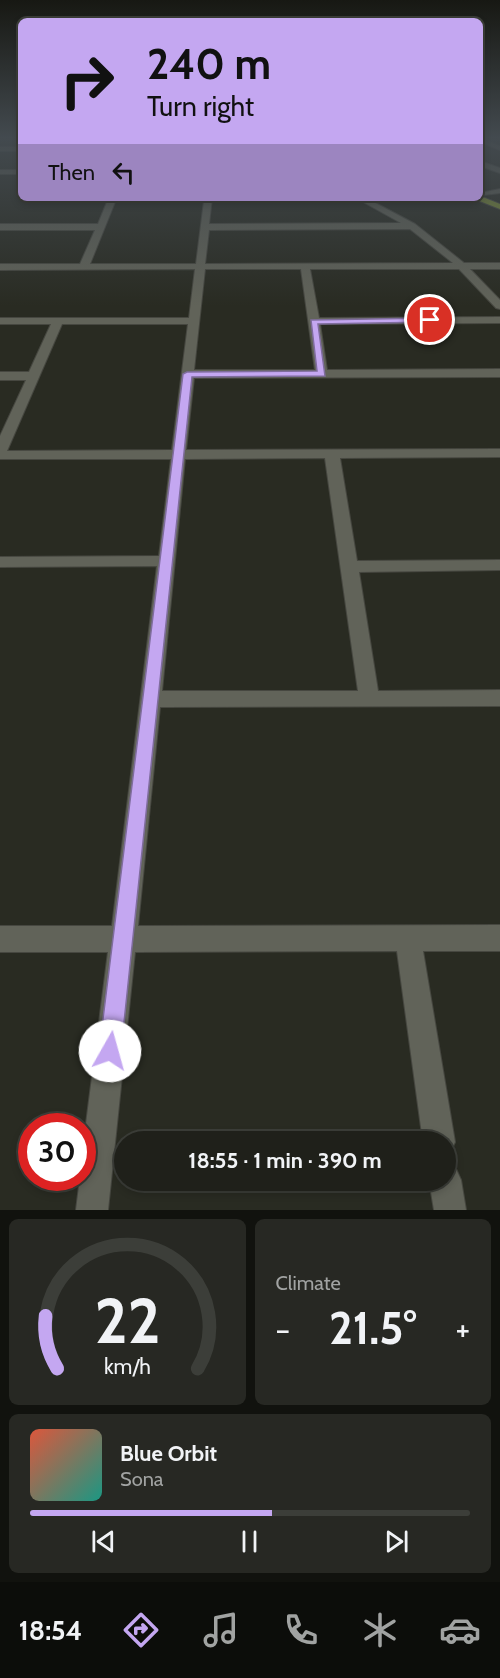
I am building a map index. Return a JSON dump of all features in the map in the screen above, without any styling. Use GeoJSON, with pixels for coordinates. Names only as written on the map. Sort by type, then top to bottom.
{"type":"FeatureCollection","features":[{"type":"Feature","properties":{"kind":"highway"},"geometry":{"type":"LineString","coordinates":[[483,195],[500,201]]}},
{"type":"Feature","properties":{"kind":"highway"},"geometry":{"type":"LineString","coordinates":[[483,195],[500,207]]}},
{"type":"Feature","properties":{"kind":"street"},"geometry":{"type":"LineString","coordinates":[[21,209],[26,201]]}},
{"type":"Feature","properties":{"kind":"street"},"geometry":{"type":"LineString","coordinates":[[84,267],[112,201]]}},
{"type":"Feature","properties":{"kind":"street"},"geometry":{"type":"LineString","coordinates":[[92,1210],[208,201]]}},
{"type":"Feature","properties":{"kind":"street"},"geometry":{"type":"LineString","coordinates":[[366,201],[412,226],[463,269],[500,306]]}},
{"type":"Feature","properties":{"kind":"street"},"geometry":{"type":"LineString","coordinates":[[4,227],[14,218]]}},
{"type":"Feature","properties":{"kind":"street"},"geometry":{"type":"LineString","coordinates":[[205,227],[412,226]]}},
{"type":"Feature","properties":{"kind":"street"},"geometry":{"type":"LineString","coordinates":[[4,227],[101,227]]}},
{"type":"Feature","properties":{"kind":"street"},"geometry":{"type":"LineString","coordinates":[[463,269],[500,266]]}},
{"type":"Feature","properties":{"kind":"street"},"geometry":{"type":"LineString","coordinates":[[0,267],[200,269]]}},
{"type":"Feature","properties":{"kind":"street"},"geometry":{"type":"LineString","coordinates":[[0,272],[200,269],[500,271]]}},
{"type":"Feature","properties":{"kind":"street"},"geometry":{"type":"LineString","coordinates":[[306,269],[322,374]]}},
{"type":"Feature","properties":{"kind":"street"},"geometry":{"type":"LineString","coordinates":[[314,321],[500,320]]}},
{"type":"Feature","properties":{"kind":"street"},"geometry":{"type":"LineString","coordinates":[[0,321],[194,321]]}},
{"type":"Feature","properties":{"kind":"street"},"geometry":{"type":"LineString","coordinates":[[58,321],[0,453],[500,453]]}},
{"type":"Feature","properties":{"kind":"street"},"geometry":{"type":"LineString","coordinates":[[187,374],[500,373]]}},
{"type":"Feature","properties":{"kind":"street"},"geometry":{"type":"LineString","coordinates":[[0,376],[34,376]]}},
{"type":"Feature","properties":{"kind":"street"},"geometry":{"type":"LineString","coordinates":[[332,454],[369,698]]}},
{"type":"Feature","properties":{"kind":"street"},"geometry":{"type":"LineString","coordinates":[[0,562],[166,561]]}},
{"type":"Feature","properties":{"kind":"street"},"geometry":{"type":"LineString","coordinates":[[348,567],[500,565]]}},
{"type":"Feature","properties":{"kind":"street"},"geometry":{"type":"LineString","coordinates":[[152,699],[500,698]]}},
{"type":"Feature","properties":{"kind":"street"},"geometry":{"type":"LineString","coordinates":[[408,937],[437,1131]]}},
{"type":"Feature","properties":{"kind":"street"},"geometry":{"type":"LineString","coordinates":[[0,939],[500,938]]}},
{"type":"Feature","properties":{"kind":"street"},"geometry":{"type":"LineString","coordinates":[[447,1191],[450,1210]]}},
{"type":"Feature","properties":{"kind":"route"},"geometry":{"type":"LineString","coordinates":[[110,1051],[152,699],[187,374],[322,374],[314,321],[430,320]]}}]}
